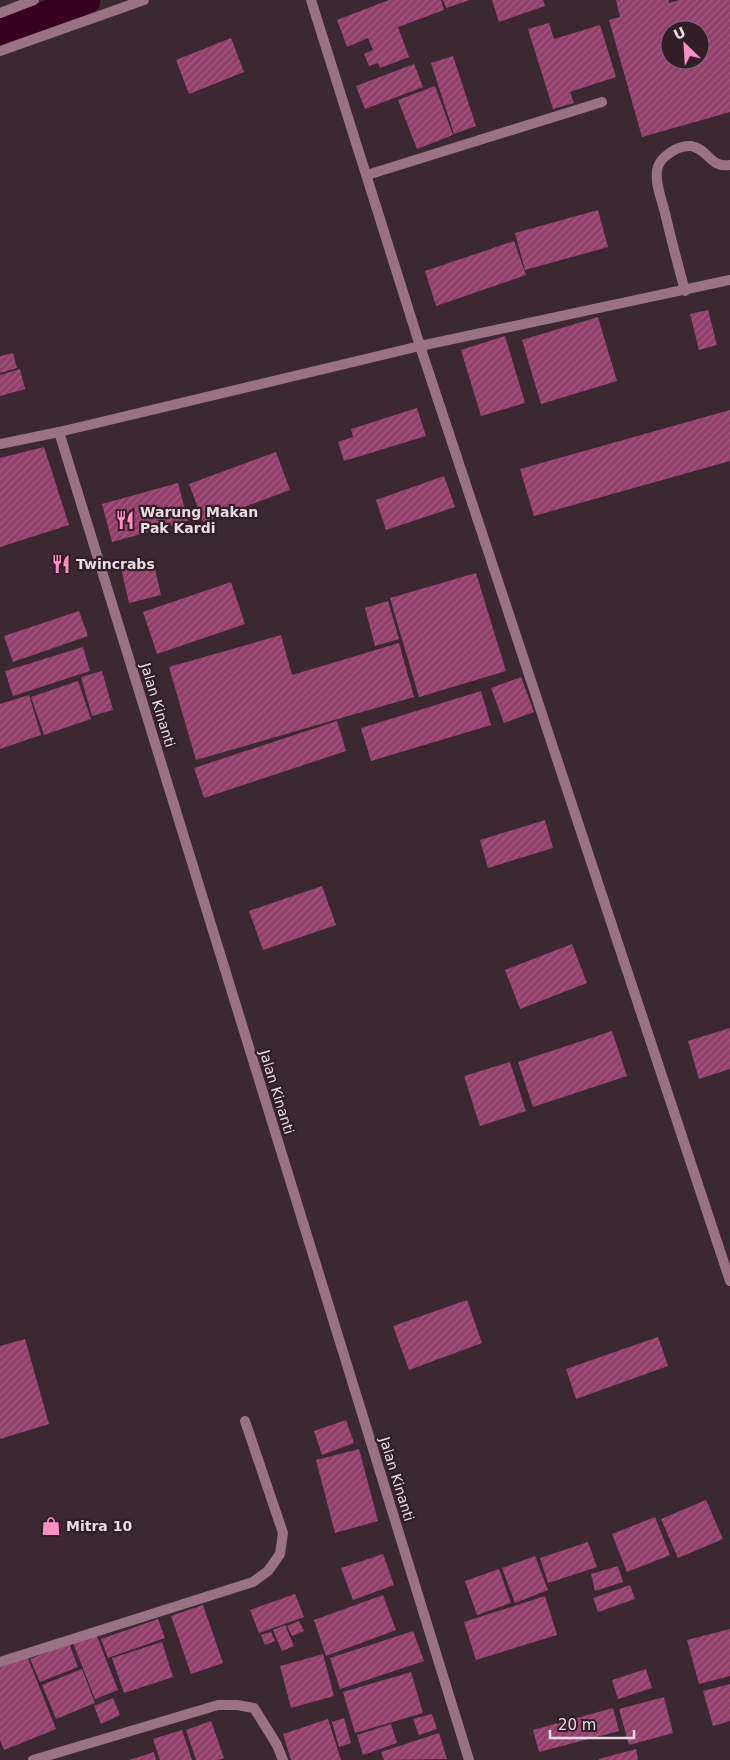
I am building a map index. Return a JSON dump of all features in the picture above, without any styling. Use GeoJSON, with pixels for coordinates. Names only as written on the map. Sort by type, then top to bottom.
{"type":"FeatureCollection","features":[{"type":"Feature","properties":{"kind":"street"},"geometry":{"type":"LineString","coordinates":[[0,13],[34,0]]}},
{"type":"Feature","properties":{"kind":"street"},"geometry":{"type":"LineString","coordinates":[[0,51],[144,0]]}},
{"type":"Feature","properties":{"kind":"street"},"geometry":{"type":"LineString","coordinates":[[311,0],[420,346],[730,1281]]}},
{"type":"Feature","properties":{"kind":"street"},"geometry":{"type":"LineString","coordinates":[[367,174],[602,102]]}},
{"type":"Feature","properties":{"kind":"street"},"geometry":{"type":"LineString","coordinates":[[685,291],[660,193],[657,171],[661,158],[676,150],[690,146],[706,155],[716,164],[721,166],[730,165]]}},
{"type":"Feature","properties":{"kind":"street"},"geometry":{"type":"LineString","coordinates":[[0,444],[59,432],[420,346],[730,280]]}},
{"type":"Feature","properties":{"kind":"street","name":"Jalan Kinanti"},"geometry":{"type":"LineString","coordinates":[[59,432],[469,1760]]}},
{"type":"Feature","properties":{"kind":"street"},"geometry":{"type":"LineString","coordinates":[[0,1662],[252,1582],[268,1571],[280,1554],[284,1533],[245,1421]]}},
{"type":"Feature","properties":{"kind":"street"},"geometry":{"type":"LineString","coordinates":[[33,1760],[218,1704],[254,1708],[277,1745],[283,1760]]}},
{"type":"Feature","properties":{"kind":"building"},"geometry":{"type":"Polygon","coordinates":[[[389,0],[441,0],[444,10],[398,27],[409,57],[380,68],[378,63],[369,66],[364,54],[373,50],[368,38],[347,47],[337,20],[389,0]]]}},
{"type":"Feature","properties":{"kind":"building"},"geometry":{"type":"Polygon","coordinates":[[[443,0],[470,0],[446,8],[443,0]]]}},
{"type":"Feature","properties":{"kind":"building"},"geometry":{"type":"Polygon","coordinates":[[[492,0],[543,0],[545,6],[499,22],[492,0]]]}},
{"type":"Feature","properties":{"kind":"building"},"geometry":{"type":"Polygon","coordinates":[[[616,0],[669,0],[669,3],[679,0],[730,0],[730,112],[642,137],[609,20],[620,17],[616,0]]]}},
{"type":"Feature","properties":{"kind":"building"},"geometry":{"type":"Polygon","coordinates":[[[549,23],[554,39],[600,25],[616,77],[570,92],[574,103],[553,109],[528,29],[549,23]]]}},
{"type":"Feature","properties":{"kind":"building"},"geometry":{"type":"Polygon","coordinates":[[[231,38],[244,72],[189,94],[176,60],[231,38]]]}},
{"type":"Feature","properties":{"kind":"building"},"geometry":{"type":"Polygon","coordinates":[[[453,56],[476,126],[454,134],[431,63],[453,56]]]}},
{"type":"Feature","properties":{"kind":"building"},"geometry":{"type":"Polygon","coordinates":[[[414,64],[423,87],[365,109],[356,86],[414,64]]]}},
{"type":"Feature","properties":{"kind":"building"},"geometry":{"type":"Polygon","coordinates":[[[435,86],[453,135],[417,149],[398,100],[435,86]]]}},
{"type":"Feature","properties":{"kind":"building"},"geometry":{"type":"Polygon","coordinates":[[[598,210],[608,247],[525,270],[515,233],[598,210]]]}},
{"type":"Feature","properties":{"kind":"building"},"geometry":{"type":"Polygon","coordinates":[[[514,241],[526,275],[436,306],[425,271],[514,241]]]}},
{"type":"Feature","properties":{"kind":"building"},"geometry":{"type":"Polygon","coordinates":[[[708,310],[717,345],[699,350],[690,314],[708,310]]]}},
{"type":"Feature","properties":{"kind":"building"},"geometry":{"type":"Polygon","coordinates":[[[598,317],[617,381],[541,404],[522,340],[598,317]]]}},
{"type":"Feature","properties":{"kind":"building"},"geometry":{"type":"Polygon","coordinates":[[[505,336],[525,403],[481,416],[461,350],[505,336]]]}},
{"type":"Feature","properties":{"kind":"building"},"geometry":{"type":"Polygon","coordinates":[[[13,353],[17,368],[0,373],[0,356],[13,353]]]}},
{"type":"Feature","properties":{"kind":"building"},"geometry":{"type":"Polygon","coordinates":[[[20,369],[25,389],[0,396],[0,375],[20,369]]]}},
{"type":"Feature","properties":{"kind":"building"},"geometry":{"type":"Polygon","coordinates":[[[417,408],[426,436],[344,461],[338,442],[353,437],[351,429],[417,408]]]}},
{"type":"Feature","properties":{"kind":"building"},"geometry":{"type":"Polygon","coordinates":[[[730,410],[730,461],[534,516],[520,469],[730,410]]]}},
{"type":"Feature","properties":{"kind":"building"},"geometry":{"type":"Polygon","coordinates":[[[44,447],[69,525],[0,547],[0,458],[44,447]]]}},
{"type":"Feature","properties":{"kind":"building"},"geometry":{"type":"Polygon","coordinates":[[[276,452],[290,490],[203,522],[189,484],[276,452]]]}},
{"type":"Feature","properties":{"kind":"building"},"geometry":{"type":"Polygon","coordinates":[[[444,476],[455,507],[386,530],[376,500],[444,476]]]}},
{"type":"Feature","properties":{"kind":"building"},"geometry":{"type":"Polygon","coordinates":[[[178,483],[188,521],[112,542],[102,504],[178,483]]]}},
{"type":"Feature","properties":{"kind":"building"},"geometry":{"type":"Polygon","coordinates":[[[153,560],[161,595],[129,603],[121,568],[153,560]]]}},
{"type":"Feature","properties":{"kind":"building"},"geometry":{"type":"Polygon","coordinates":[[[476,573],[506,671],[419,697],[390,598],[476,573]]]}},
{"type":"Feature","properties":{"kind":"building"},"geometry":{"type":"Polygon","coordinates":[[[231,582],[245,624],[157,654],[143,612],[231,582]]]}},
{"type":"Feature","properties":{"kind":"building"},"geometry":{"type":"Polygon","coordinates":[[[388,601],[399,639],[375,646],[365,608],[388,601]]]}},
{"type":"Feature","properties":{"kind":"building"},"geometry":{"type":"Polygon","coordinates":[[[79,611],[88,636],[13,662],[4,636],[79,611]]]}},
{"type":"Feature","properties":{"kind":"building"},"geometry":{"type":"Polygon","coordinates":[[[281,635],[292,675],[399,643],[414,697],[196,760],[169,667],[281,635]]]}},
{"type":"Feature","properties":{"kind":"building"},"geometry":{"type":"Polygon","coordinates":[[[83,647],[90,671],[13,696],[5,671],[83,647]]]}},
{"type":"Feature","properties":{"kind":"building"},"geometry":{"type":"Polygon","coordinates":[[[102,671],[113,710],[92,716],[81,677],[102,671]]]}},
{"type":"Feature","properties":{"kind":"building"},"geometry":{"type":"Polygon","coordinates":[[[521,677],[534,712],[504,723],[491,688],[521,677]]]}},
{"type":"Feature","properties":{"kind":"building"},"geometry":{"type":"Polygon","coordinates":[[[78,681],[91,719],[44,735],[31,697],[78,681]]]}},
{"type":"Feature","properties":{"kind":"building"},"geometry":{"type":"Polygon","coordinates":[[[481,691],[491,725],[371,761],[361,728],[481,691]]]}},
{"type":"Feature","properties":{"kind":"building"},"geometry":{"type":"Polygon","coordinates":[[[29,695],[41,735],[0,749],[0,704],[29,695]]]}},
{"type":"Feature","properties":{"kind":"building"},"geometry":{"type":"Polygon","coordinates":[[[337,721],[346,751],[204,798],[194,768],[337,721]]]}},
{"type":"Feature","properties":{"kind":"building"},"geometry":{"type":"Polygon","coordinates":[[[545,820],[553,848],[488,868],[480,840],[545,820]]]}},
{"type":"Feature","properties":{"kind":"building"},"geometry":{"type":"Polygon","coordinates":[[[322,886],[336,925],[263,950],[249,911],[322,886]]]}},
{"type":"Feature","properties":{"kind":"building"},"geometry":{"type":"Polygon","coordinates":[[[572,944],[587,983],[520,1009],[505,970],[572,944]]]}},
{"type":"Feature","properties":{"kind":"building"},"geometry":{"type":"Polygon","coordinates":[[[730,1028],[730,1069],[699,1079],[688,1041],[730,1028]]]}},
{"type":"Feature","properties":{"kind":"building"},"geometry":{"type":"Polygon","coordinates":[[[612,1031],[627,1076],[533,1107],[518,1062],[612,1031]]]}},
{"type":"Feature","properties":{"kind":"building"},"geometry":{"type":"Polygon","coordinates":[[[510,1062],[526,1111],[480,1126],[464,1076],[510,1062]]]}},
{"type":"Feature","properties":{"kind":"building"},"geometry":{"type":"Polygon","coordinates":[[[467,1300],[482,1343],[409,1370],[393,1326],[467,1300]]]}},
{"type":"Feature","properties":{"kind":"building"},"geometry":{"type":"Polygon","coordinates":[[[658,1337],[668,1366],[576,1399],[566,1369],[658,1337]]]}},
{"type":"Feature","properties":{"kind":"building"},"geometry":{"type":"Polygon","coordinates":[[[25,1339],[49,1424],[0,1439],[0,1346],[25,1339]]]}},
{"type":"Feature","properties":{"kind":"building"},"geometry":{"type":"Polygon","coordinates":[[[346,1420],[354,1443],[322,1455],[314,1431],[346,1420]]]}},
{"type":"Feature","properties":{"kind":"building"},"geometry":{"type":"Polygon","coordinates":[[[359,1449],[378,1521],[335,1533],[316,1460],[359,1449]]]}},
{"type":"Feature","properties":{"kind":"building"},"geometry":{"type":"Polygon","coordinates":[[[706,1500],[723,1539],[678,1558],[661,1519],[706,1500]]]}},
{"type":"Feature","properties":{"kind":"building"},"geometry":{"type":"Polygon","coordinates":[[[655,1517],[670,1555],[627,1572],[612,1534],[655,1517]]]}},
{"type":"Feature","properties":{"kind":"building"},"geometry":{"type":"Polygon","coordinates":[[[588,1542],[597,1567],[548,1583],[540,1558],[588,1542]]]}},
{"type":"Feature","properties":{"kind":"building"},"geometry":{"type":"Polygon","coordinates":[[[383,1554],[394,1585],[353,1600],[341,1568],[383,1554]]]}},
{"type":"Feature","properties":{"kind":"building"},"geometry":{"type":"Polygon","coordinates":[[[535,1556],[548,1590],[515,1603],[502,1568],[535,1556]]]}},
{"type":"Feature","properties":{"kind":"building"},"geometry":{"type":"Polygon","coordinates":[[[618,1566],[623,1582],[595,1591],[591,1574],[618,1566]]]}},
{"type":"Feature","properties":{"kind":"building"},"geometry":{"type":"Polygon","coordinates":[[[499,1569],[511,1603],[477,1615],[465,1581],[499,1569]]]}},
{"type":"Feature","properties":{"kind":"building"},"geometry":{"type":"Polygon","coordinates":[[[630,1585],[635,1599],[598,1612],[593,1598],[630,1585]]]}},
{"type":"Feature","properties":{"kind":"building"},"geometry":{"type":"Polygon","coordinates":[[[295,1594],[304,1617],[259,1633],[250,1610],[295,1594]]]}},
{"type":"Feature","properties":{"kind":"building"},"geometry":{"type":"Polygon","coordinates":[[[383,1595],[396,1630],[326,1656],[314,1620],[383,1595]]]}},
{"type":"Feature","properties":{"kind":"building"},"geometry":{"type":"Polygon","coordinates":[[[545,1596],[557,1635],[476,1660],[464,1622],[545,1596]]]}},
{"type":"Feature","properties":{"kind":"building"},"geometry":{"type":"Polygon","coordinates":[[[203,1605],[223,1663],[191,1674],[171,1616],[203,1605]]]}},
{"type":"Feature","properties":{"kind":"building"},"geometry":{"type":"Polygon","coordinates":[[[158,1619],[165,1638],[108,1658],[101,1639],[158,1619]]]}},
{"type":"Feature","properties":{"kind":"building"},"geometry":{"type":"Polygon","coordinates":[[[299,1621],[304,1631],[292,1636],[287,1626],[299,1621]]]}},
{"type":"Feature","properties":{"kind":"building"},"geometry":{"type":"Polygon","coordinates":[[[285,1625],[294,1646],[282,1651],[273,1630],[285,1625]]]}},
{"type":"Feature","properties":{"kind":"building"},"geometry":{"type":"Polygon","coordinates":[[[730,1629],[730,1676],[699,1684],[687,1640],[730,1629]]]}},
{"type":"Feature","properties":{"kind":"building"},"geometry":{"type":"Polygon","coordinates":[[[413,1631],[424,1661],[340,1689],[330,1658],[413,1631]]]}},
{"type":"Feature","properties":{"kind":"building"},"geometry":{"type":"Polygon","coordinates":[[[271,1632],[275,1641],[265,1645],[261,1635],[271,1632]]]}},
{"type":"Feature","properties":{"kind":"building"},"geometry":{"type":"Polygon","coordinates":[[[96,1634],[118,1690],[95,1699],[73,1643],[96,1634]]]}},
{"type":"Feature","properties":{"kind":"building"},"geometry":{"type":"Polygon","coordinates":[[[162,1642],[173,1677],[124,1693],[112,1658],[162,1642]]]}},
{"type":"Feature","properties":{"kind":"building"},"geometry":{"type":"Polygon","coordinates":[[[69,1643],[78,1667],[40,1682],[30,1659],[69,1643]]]}},
{"type":"Feature","properties":{"kind":"building"},"geometry":{"type":"Polygon","coordinates":[[[323,1654],[334,1696],[291,1708],[280,1666],[323,1654]]]}},
{"type":"Feature","properties":{"kind":"building"},"geometry":{"type":"Polygon","coordinates":[[[27,1656],[56,1729],[4,1750],[0,1740],[0,1667],[27,1656]]]}},
{"type":"Feature","properties":{"kind":"building"},"geometry":{"type":"Polygon","coordinates":[[[82,1669],[95,1703],[56,1719],[42,1685],[82,1669]]]}},
{"type":"Feature","properties":{"kind":"building"},"geometry":{"type":"Polygon","coordinates":[[[646,1669],[652,1688],[618,1699],[612,1680],[646,1669]]]}},
{"type":"Feature","properties":{"kind":"building"},"geometry":{"type":"Polygon","coordinates":[[[411,1672],[423,1713],[355,1733],[343,1692],[411,1672]]]}},
{"type":"Feature","properties":{"kind":"building"},"geometry":{"type":"Polygon","coordinates":[[[730,1684],[730,1721],[713,1726],[703,1691],[730,1684]]]}},
{"type":"Feature","properties":{"kind":"building"},"geometry":{"type":"Polygon","coordinates":[[[664,1697],[673,1733],[629,1745],[619,1709],[664,1697]]]}},
{"type":"Feature","properties":{"kind":"building"},"geometry":{"type":"Polygon","coordinates":[[[113,1698],[120,1715],[101,1724],[94,1706],[113,1698]]]}},
{"type":"Feature","properties":{"kind":"building"},"geometry":{"type":"Polygon","coordinates":[[[613,1708],[619,1731],[539,1752],[533,1730],[613,1708]]]}},
{"type":"Feature","properties":{"kind":"building"},"geometry":{"type":"Polygon","coordinates":[[[432,1714],[437,1729],[419,1735],[413,1719],[432,1714]]]}},
{"type":"Feature","properties":{"kind":"building"},"geometry":{"type":"Polygon","coordinates":[[[344,1718],[351,1743],[339,1747],[332,1722],[344,1718]]]}},
{"type":"Feature","properties":{"kind":"building"},"geometry":{"type":"Polygon","coordinates":[[[328,1719],[341,1760],[291,1760],[283,1734],[328,1719]]]}},
{"type":"Feature","properties":{"kind":"building"},"geometry":{"type":"Polygon","coordinates":[[[211,1721],[224,1758],[218,1760],[196,1760],[186,1730],[211,1721]]]}},
{"type":"Feature","properties":{"kind":"building"},"geometry":{"type":"Polygon","coordinates":[[[391,1724],[397,1743],[363,1755],[357,1735],[391,1724]]]}},
{"type":"Feature","properties":{"kind":"building"},"geometry":{"type":"Polygon","coordinates":[[[182,1730],[192,1760],[160,1760],[153,1739],[182,1730]]]}},
{"type":"Feature","properties":{"kind":"building"},"geometry":{"type":"Polygon","coordinates":[[[439,1733],[447,1759],[384,1760],[381,1752],[439,1733]]]}},
{"type":"Feature","properties":{"kind":"building"},"geometry":{"type":"Polygon","coordinates":[[[636,1749],[638,1760],[599,1760],[599,1759],[636,1749]]]}},
{"type":"Feature","properties":{"kind":"building"},"geometry":{"type":"Polygon","coordinates":[[[154,1752],[156,1760],[129,1760],[154,1752]]]}},
{"type":"Feature","properties":{"kind":"waterway"},"geometry":{"type":"LineString","coordinates":[[0,33],[86,0]]}},
{"type":"Feature","properties":{"kind":"place","name":"Warung Makan Pak Kardi"},"geometry":{"type":"Point","coordinates":[125,520]}},
{"type":"Feature","properties":{"kind":"place","name":"Twincrabs"},"geometry":{"type":"Point","coordinates":[61,564]}},
{"type":"Feature","properties":{"kind":"place","name":"Mitra 10"},"geometry":{"type":"Point","coordinates":[51,1526]}}]}
